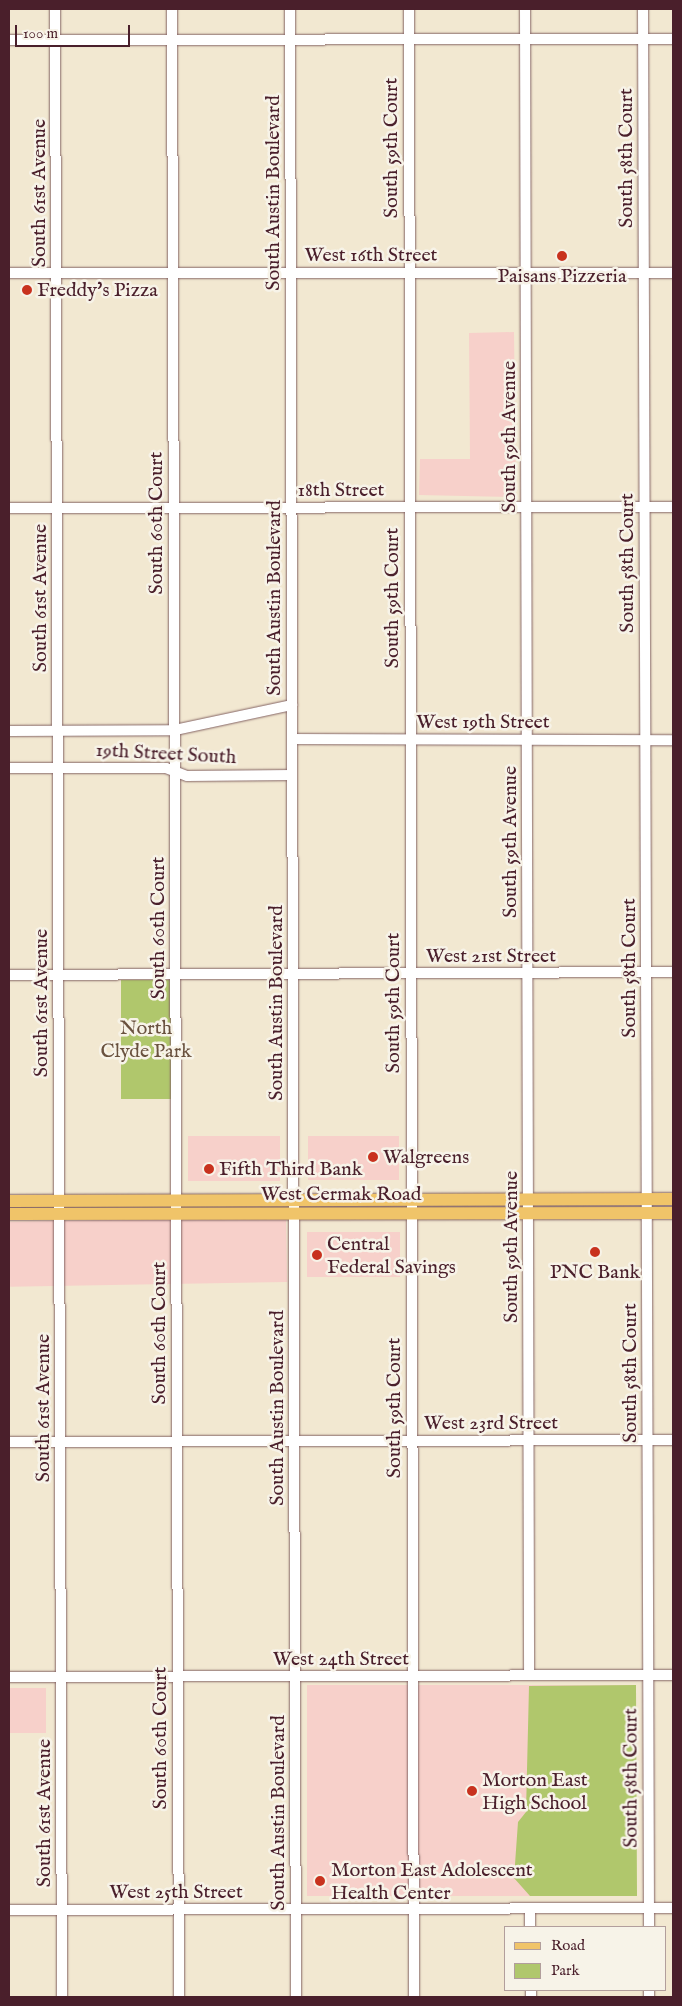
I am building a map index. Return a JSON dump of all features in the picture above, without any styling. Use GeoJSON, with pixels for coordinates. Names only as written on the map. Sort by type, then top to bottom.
{"type":"FeatureCollection","features":[{"type":"Feature","properties":{"kind":"main road","name":"West Cermak Road"},"geometry":{"type":"LineString","coordinates":[[9,1214],[176,1214],[411,1200],[673,1199]]}},
{"type":"Feature","properties":{"kind":"main road","name":"West Cermak Road"},"geometry":{"type":"LineString","coordinates":[[9,1201],[176,1201],[411,1213],[673,1213]]}},
{"type":"Feature","properties":{"kind":"street","name":"South 61st Avenue"},"geometry":{"type":"LineString","coordinates":[[55,9],[62,1997]]}},
{"type":"Feature","properties":{"kind":"street","name":"South 60th Court"},"geometry":{"type":"LineString","coordinates":[[172,9],[178,1997]]}},
{"type":"Feature","properties":{"kind":"street","name":"South Austin Boulevard"},"geometry":{"type":"LineString","coordinates":[[290,9],[296,1997]]}},
{"type":"Feature","properties":{"kind":"street","name":"South 59th Court"},"geometry":{"type":"LineString","coordinates":[[408,9],[414,1997]]}},
{"type":"Feature","properties":{"kind":"street","name":"South 59th Avenue"},"geometry":{"type":"LineString","coordinates":[[525,9],[529,1675]]}},
{"type":"Feature","properties":{"kind":"street","name":"South 58th Court"},"geometry":{"type":"LineString","coordinates":[[643,9],[649,1926]]}},
{"type":"Feature","properties":{"kind":"street"},"geometry":{"type":"LineString","coordinates":[[9,40],[673,39]]}},
{"type":"Feature","properties":{"kind":"street","name":"West 16th Street"},"geometry":{"type":"LineString","coordinates":[[9,273],[673,273]]}},
{"type":"Feature","properties":{"kind":"street","name":"18th Street"},"geometry":{"type":"LineString","coordinates":[[9,508],[673,507]]}},
{"type":"Feature","properties":{"kind":"street"},"geometry":{"type":"LineString","coordinates":[[9,731],[174,730],[292,705]]}},
{"type":"Feature","properties":{"kind":"street","name":"West 19th Street"},"geometry":{"type":"LineString","coordinates":[[292,740],[673,740]]}},
{"type":"Feature","properties":{"kind":"street","name":"19th Street South"},"geometry":{"type":"LineString","coordinates":[[9,768],[175,769],[187,776],[292,775]]}},
{"type":"Feature","properties":{"kind":"street","name":"West 21st Street"},"geometry":{"type":"LineString","coordinates":[[9,975],[673,972]]}},
{"type":"Feature","properties":{"kind":"street","name":"West 23rd Street"},"geometry":{"type":"LineString","coordinates":[[9,1442],[673,1440]]}},
{"type":"Feature","properties":{"kind":"street","name":"West 24th Street"},"geometry":{"type":"LineString","coordinates":[[9,1677],[673,1675]]}},
{"type":"Feature","properties":{"kind":"street"},"geometry":{"type":"LineString","coordinates":[[530,1908],[530,1926]]}},
{"type":"Feature","properties":{"kind":"street","name":"West 25th Street"},"geometry":{"type":"LineString","coordinates":[[9,1910],[673,1908]]}},
{"type":"Feature","properties":{"kind":"shaded area"},"geometry":{"type":"Polygon","coordinates":[[[514,332],[516,497],[419,495],[420,459],[470,459],[469,333],[514,332]]]}},
{"type":"Feature","properties":{"kind":"shaded area"},"geometry":{"type":"Polygon","coordinates":[[[188,1136],[280,1136],[280,1181],[188,1181],[188,1136]]]}},
{"type":"Feature","properties":{"kind":"shaded area"},"geometry":{"type":"Polygon","coordinates":[[[308,1136],[399,1136],[399,1180],[308,1180],[308,1136]]]}},
{"type":"Feature","properties":{"kind":"shaded area"},"geometry":{"type":"Polygon","coordinates":[[[286,1217],[287,1282],[10,1287],[9,1222],[286,1217]]]}},
{"type":"Feature","properties":{"kind":"shaded area"},"geometry":{"type":"Polygon","coordinates":[[[307,1232],[400,1232],[400,1277],[307,1277],[307,1232]]]}},
{"type":"Feature","properties":{"kind":"shaded area","name":"Morton East High School"},"geometry":{"type":"Polygon","coordinates":[[[307,1685],[636,1685],[636,1896],[307,1896],[307,1685]]]}},
{"type":"Feature","properties":{"kind":"shaded area"},"geometry":{"type":"Polygon","coordinates":[[[9,1688],[46,1688],[46,1733],[9,1733],[9,1688]]]}},
{"type":"Feature","properties":{"kind":"green space","name":"North Clyde Park"},"geometry":{"type":"Polygon","coordinates":[[[121,980],[171,980],[171,1099],[121,1099],[121,980]]]}},
{"type":"Feature","properties":{"kind":"green space"},"geometry":{"type":"Polygon","coordinates":[[[636,1685],[637,1896],[530,1896],[514,1878],[518,1822],[526,1812],[529,1686],[636,1685]]]}},
{"type":"Feature","properties":{"kind":"place","name":"Paisans Pizzeria"},"geometry":{"type":"Point","coordinates":[562,256]}},
{"type":"Feature","properties":{"kind":"place","name":"Freddy's Pizza"},"geometry":{"type":"Point","coordinates":[27,290]}},
{"type":"Feature","properties":{"kind":"place","name":"Walgreens"},"geometry":{"type":"Point","coordinates":[373,1157]}},
{"type":"Feature","properties":{"kind":"place","name":"Fifth Third Bank"},"geometry":{"type":"Point","coordinates":[209,1169]}},
{"type":"Feature","properties":{"kind":"place","name":"PNC Bank"},"geometry":{"type":"Point","coordinates":[595,1252]}},
{"type":"Feature","properties":{"kind":"place","name":"Central Federal Savings"},"geometry":{"type":"Point","coordinates":[317,1255]}},
{"type":"Feature","properties":{"kind":"place","name":"Morton East High School"},"geometry":{"type":"Point","coordinates":[472,1791]}},
{"type":"Feature","properties":{"kind":"place","name":"Morton East Adolescent Health Center"},"geometry":{"type":"Point","coordinates":[320,1881]}}]}
